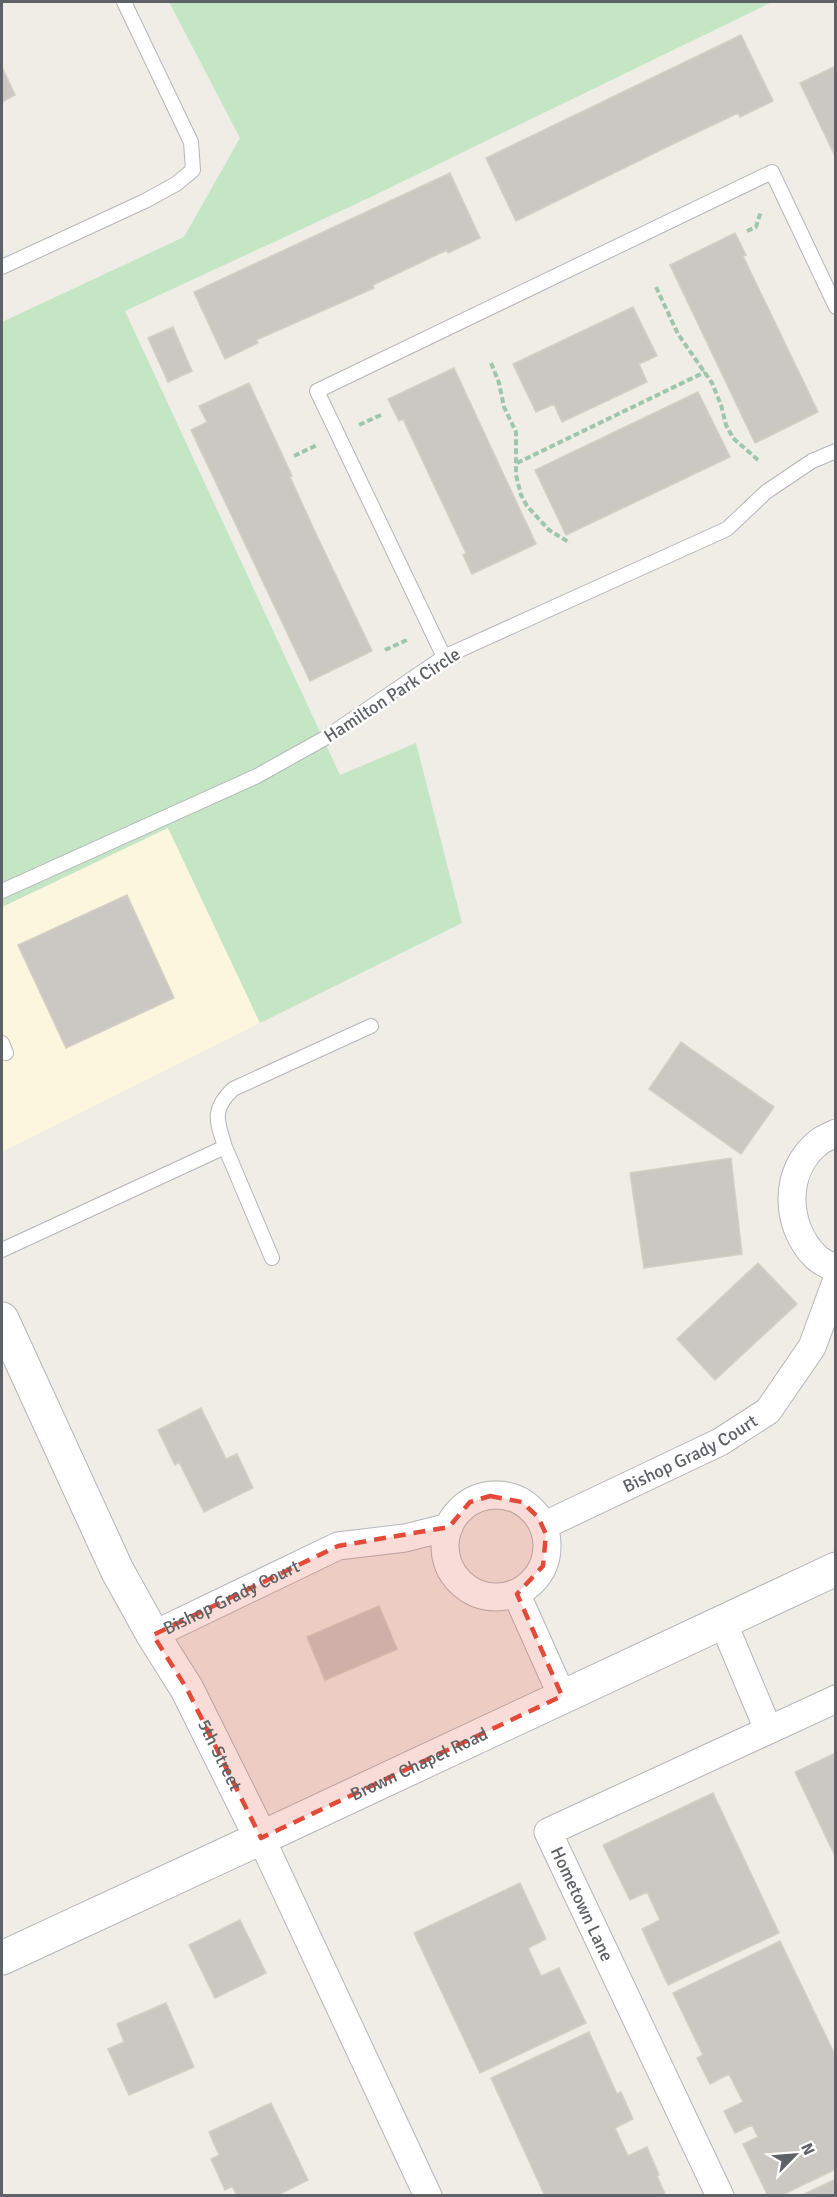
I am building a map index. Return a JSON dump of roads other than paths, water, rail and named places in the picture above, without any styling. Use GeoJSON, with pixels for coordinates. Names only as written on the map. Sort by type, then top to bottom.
{"type":"FeatureCollection","features":[{"type":"Feature","properties":{"kind":"street"},"geometry":{"type":"LineString","coordinates":[[836,1133],[819,1142],[802,1162],[792,1186],[792,1213],[801,1237],[817,1258],[836,1269]]}},
{"type":"Feature","properties":{"kind":"street","name":"Bishop Grady Court"},"geometry":{"type":"LineString","coordinates":[[543,1526],[720,1442],[768,1411],[812,1347],[836,1282]]}},
{"type":"Feature","properties":{"kind":"street","name":"5th Street"},"geometry":{"type":"LineString","coordinates":[[2,1319],[117,1570],[153,1635],[188,1689],[261,1838],[428,2196]]}},
{"type":"Feature","properties":{"kind":"street"},"geometry":{"type":"LineString","coordinates":[[502,1495],[522,1502],[538,1517],[543,1526],[547,1550],[543,1566],[530,1585],[516,1593],[498,1598],[489,1597],[464,1586],[452,1572],[445,1545],[449,1527],[461,1509],[470,1502],[502,1495]]}},
{"type":"Feature","properties":{"kind":"street","name":"Bishop Grady Court"},"geometry":{"type":"LineString","coordinates":[[153,1635],[338,1546],[405,1538],[449,1527]]}},
{"type":"Feature","properties":{"kind":"street","name":"Brown Chapel Road"},"geometry":{"type":"LineString","coordinates":[[2,1958],[722,1620],[836,1569]]}},
{"type":"Feature","properties":{"kind":"street"},"geometry":{"type":"LineString","coordinates":[[516,1593],[562,1696]]}},
{"type":"Feature","properties":{"kind":"street"},"geometry":{"type":"LineString","coordinates":[[722,1620],[768,1729]]}},
{"type":"Feature","properties":{"kind":"street","name":"Hometown Lane"},"geometry":{"type":"LineString","coordinates":[[720,2196],[548,1832],[836,1699]]}},
{"type":"Feature","properties":{"kind":"lane"},"geometry":{"type":"LineString","coordinates":[[2,267],[145,201],[176,184],[193,170],[191,142],[124,2]]}},
{"type":"Feature","properties":{"kind":"lane"},"geometry":{"type":"LineString","coordinates":[[444,657],[317,391],[772,172],[836,307]]}},
{"type":"Feature","properties":{"kind":"lane","name":"Hamilton Park Circle"},"geometry":{"type":"LineString","coordinates":[[2,891],[257,776],[325,738],[444,657],[727,529],[766,492],[812,461],[836,451]]}},
{"type":"Feature","properties":{"kind":"lane"},"geometry":{"type":"LineString","coordinates":[[272,1258],[225,1147],[217,1121],[220,1102],[233,1089],[371,1026]]}},
{"type":"Feature","properties":{"kind":"lane"},"geometry":{"type":"LineString","coordinates":[[2,1250],[225,1147]]}}]}
